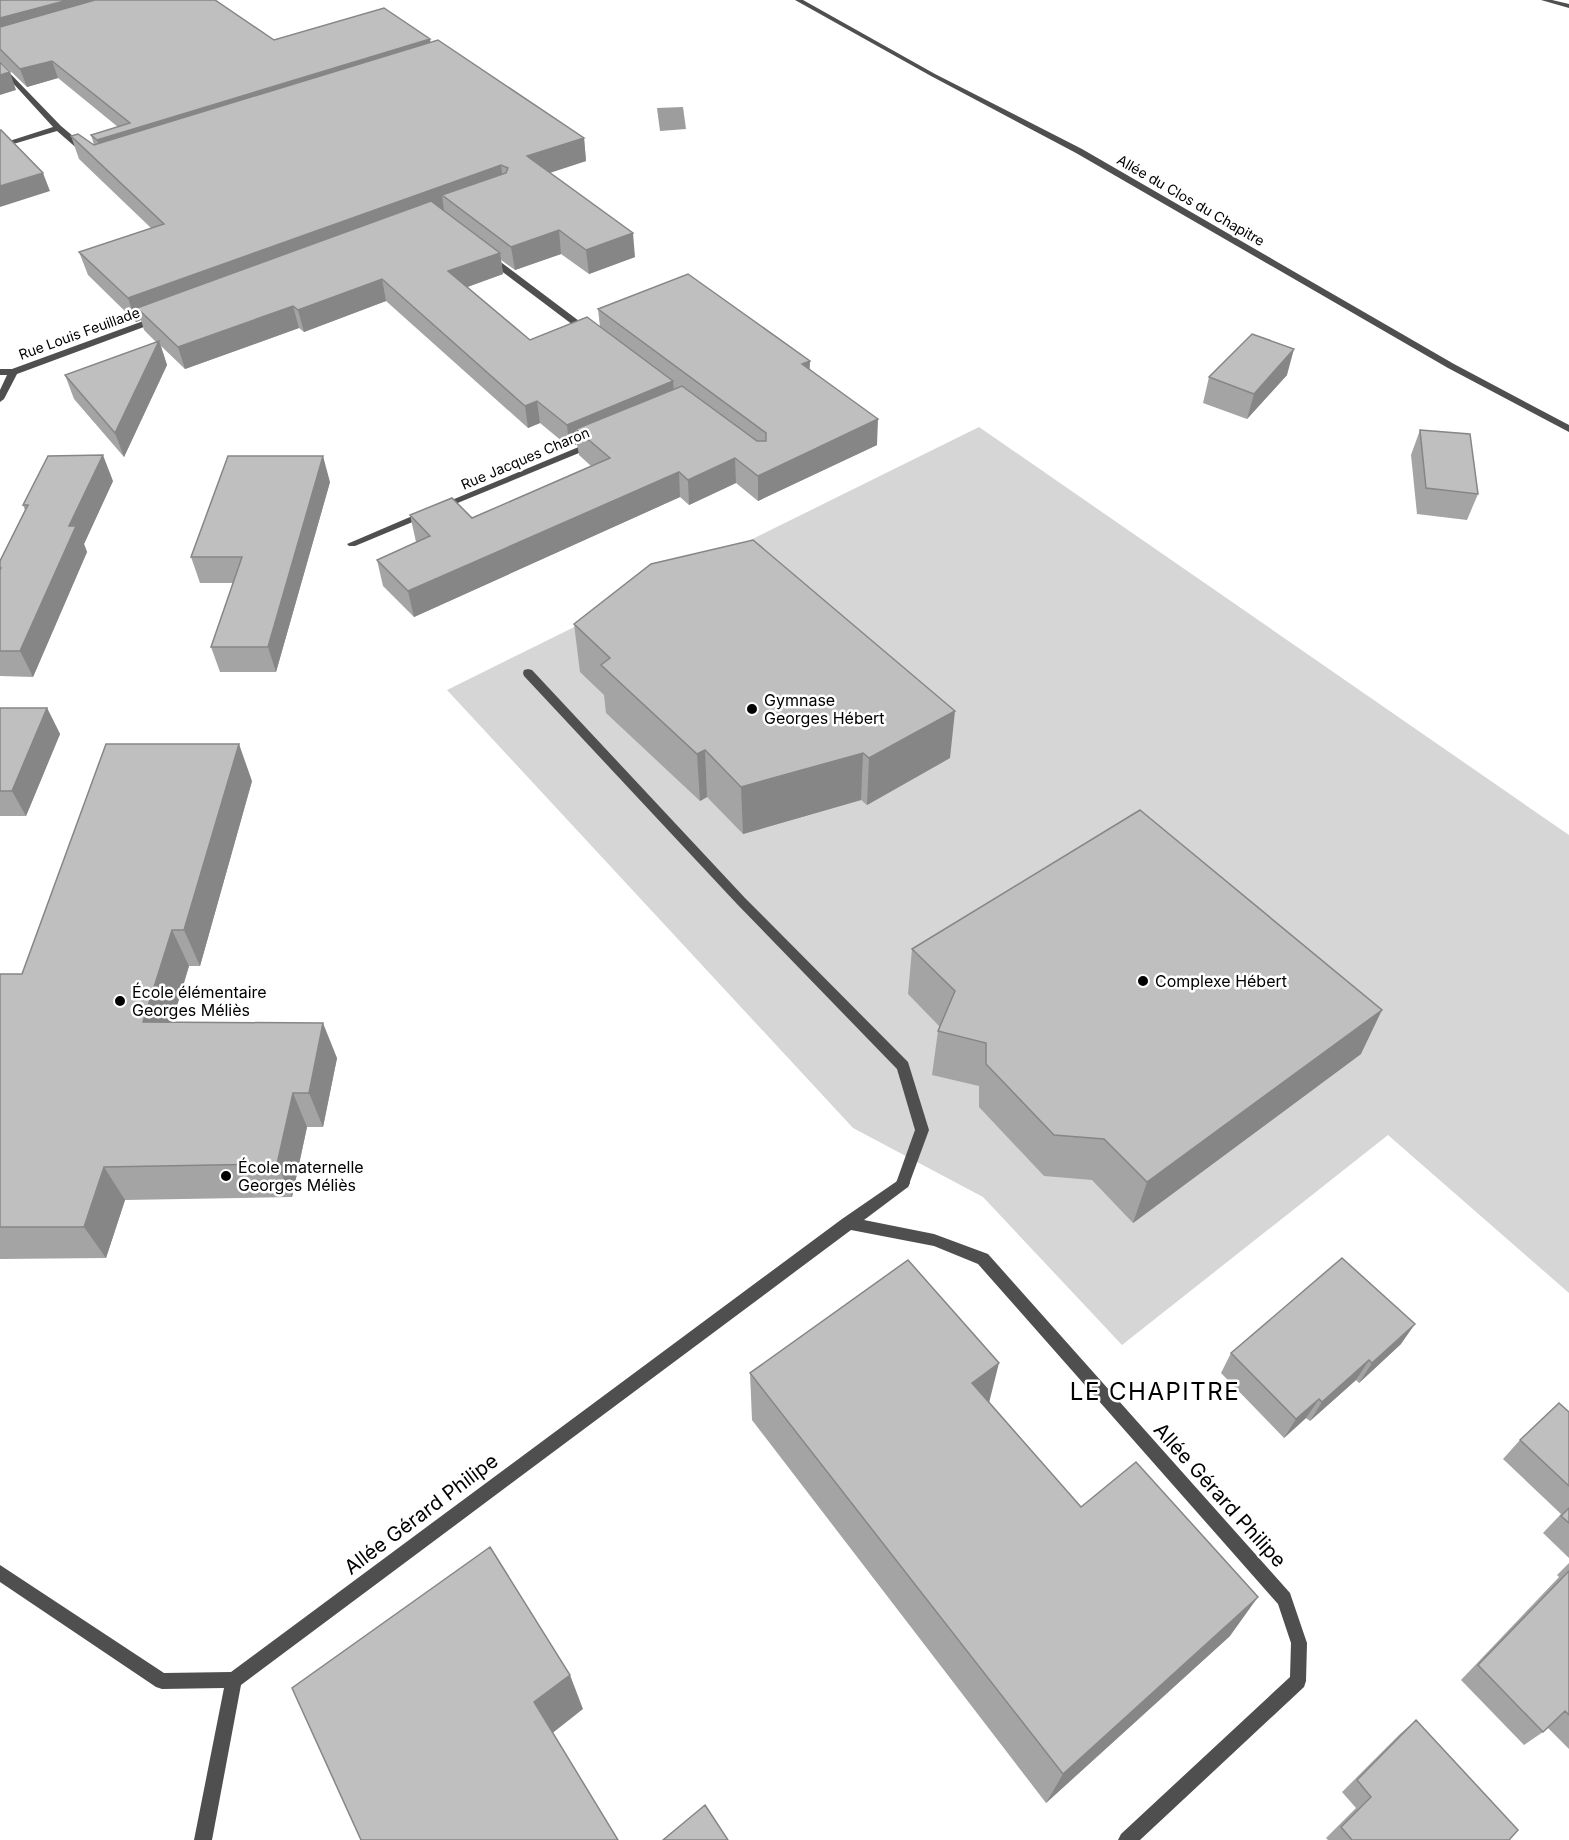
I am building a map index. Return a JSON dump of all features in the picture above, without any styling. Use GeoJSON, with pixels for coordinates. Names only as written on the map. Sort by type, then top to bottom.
{"type":"FeatureCollection","features":[{"type":"Feature","properties":{"kind":"street","name":"Allée du Clos du Chapitre"},"geometry":{"type":"LineString","coordinates":[[798,0],[933,75],[1079,151],[1441,360],[1569,429]]}},
{"type":"Feature","properties":{"kind":"street"},"geometry":{"type":"LineString","coordinates":[[1544,0],[1569,6]]}},
{"type":"Feature","properties":{"kind":"street"},"geometry":{"type":"LineString","coordinates":[[0,64],[58,128],[92,157]]}},
{"type":"Feature","properties":{"kind":"street"},"geometry":{"type":"LineString","coordinates":[[0,146],[58,128]]}},
{"type":"Feature","properties":{"kind":"street"},"geometry":{"type":"LineString","coordinates":[[481,252],[601,341]]}},
{"type":"Feature","properties":{"kind":"street","name":"Rue Louis Feuillade"},"geometry":{"type":"LineString","coordinates":[[0,372],[13,372],[168,315]]}},
{"type":"Feature","properties":{"kind":"street"},"geometry":{"type":"LineString","coordinates":[[0,399],[13,372]]}},
{"type":"Feature","properties":{"kind":"street","name":"Rue Jacques Charon"},"geometry":{"type":"LineString","coordinates":[[352,544],[599,441]]}},
{"type":"Feature","properties":{"kind":"street","name":"Allée Gérard Philipe"},"geometry":{"type":"LineString","coordinates":[[234,1680],[847,1222],[903,1184],[922,1130],[903,1066],[741,901],[528,674]]}},
{"type":"Feature","properties":{"kind":"street","name":"Allée Gérard Philipe"},"geometry":{"type":"LineString","coordinates":[[847,1222],[934,1240],[983,1259],[1284,1599],[1299,1643],[1298,1681],[1126,1840]]}},
{"type":"Feature","properties":{"kind":"street"},"geometry":{"type":"LineString","coordinates":[[0,1573],[162,1681],[234,1680],[203,1840]]}},
{"type":"Feature","properties":{"kind":"shaded area"},"geometry":{"type":"Polygon","coordinates":[[[683,107],[686,129],[660,131],[657,108],[683,107]]]}},
{"type":"Feature","properties":{"kind":"shaded area","name":"Complexe Hébert"},"geometry":{"type":"Polygon","coordinates":[[[979,427],[1569,835],[1569,1293],[1388,1135],[1122,1345],[983,1197],[853,1128],[447,690],[979,427]]]}},
{"type":"Feature","properties":{"kind":"building"},"geometry":{"type":"Polygon","coordinates":[[[0,0],[68,0],[0,18],[0,0]]]}},
{"type":"Feature","properties":{"kind":"building"},"geometry":{"type":"Polygon","coordinates":[[[95,0],[215,0],[274,40],[384,8],[430,39],[97,140],[91,135],[130,123],[52,61],[20,69],[0,49],[0,27],[95,0]]]}},
{"type":"Feature","properties":{"kind":"building"},"geometry":{"type":"Polygon","coordinates":[[[438,40],[584,138],[527,156],[633,233],[586,250],[559,230],[511,247],[442,195],[506,173],[508,168],[501,165],[128,298],[79,252],[164,224],[71,136],[78,134],[94,145],[438,40]]]}},
{"type":"Feature","properties":{"kind":"building"},"geometry":{"type":"Polygon","coordinates":[[[0,62],[10,72],[0,75],[0,62]]]}},
{"type":"Feature","properties":{"kind":"building"},"geometry":{"type":"Polygon","coordinates":[[[1,130],[43,173],[0,186],[1,130]]]}},
{"type":"Feature","properties":{"kind":"building"},"geometry":{"type":"Polygon","coordinates":[[[431,201],[500,253],[448,271],[530,340],[587,317],[673,381],[567,425],[537,401],[525,406],[382,279],[298,310],[293,306],[178,347],[137,308],[431,201]]]}},
{"type":"Feature","properties":{"kind":"building"},"geometry":{"type":"Polygon","coordinates":[[[688,274],[810,361],[802,364],[878,419],[758,476],[735,458],[688,480],[679,472],[408,591],[377,560],[430,536],[410,515],[452,498],[472,518],[610,458],[576,429],[682,386],[757,441],[766,441],[766,433],[598,309],[688,274]]]}},
{"type":"Feature","properties":{"kind":"building"},"geometry":{"type":"Polygon","coordinates":[[[1252,334],[1294,349],[1254,394],[1209,377],[1252,334]]]}},
{"type":"Feature","properties":{"kind":"building"},"geometry":{"type":"Polygon","coordinates":[[[159,341],[115,433],[65,375],[159,341]]]}},
{"type":"Feature","properties":{"kind":"building"},"geometry":{"type":"Polygon","coordinates":[[[1420,430],[1470,434],[1478,494],[1426,488],[1420,430]]]}},
{"type":"Feature","properties":{"kind":"building"},"geometry":{"type":"Polygon","coordinates":[[[103,455],[69,526],[76,526],[20,651],[0,651],[0,561],[28,505],[23,505],[48,456],[103,455]]]}},
{"type":"Feature","properties":{"kind":"building"},"geometry":{"type":"Polygon","coordinates":[[[228,456],[323,456],[268,647],[211,647],[242,557],[191,557],[228,456]]]}},
{"type":"Feature","properties":{"kind":"building","name":"Gymnase Georges Hébert"},"geometry":{"type":"Polygon","coordinates":[[[753,540],[955,711],[869,758],[863,753],[741,787],[705,750],[697,754],[601,665],[610,658],[574,624],[651,564],[753,540]]]}},
{"type":"Feature","properties":{"kind":"building"},"geometry":{"type":"Polygon","coordinates":[[[0,708],[47,708],[12,791],[0,791],[0,708]]]}},
{"type":"Feature","properties":{"kind":"building"},"geometry":{"type":"Polygon","coordinates":[[[106,744],[239,744],[184,930],[172,930],[143,1022],[323,1023],[309,1093],[293,1093],[277,1164],[104,1167],[84,1227],[0,1227],[0,974],[22,974],[106,744]]]}},
{"type":"Feature","properties":{"kind":"building"},"geometry":{"type":"Polygon","coordinates":[[[1140,810],[1382,1010],[1147,1182],[1104,1139],[1054,1135],[986,1064],[986,1043],[938,1031],[955,991],[912,949],[1140,810]]]}},
{"type":"Feature","properties":{"kind":"building"},"geometry":{"type":"Polygon","coordinates":[[[1342,1258],[1415,1324],[1372,1363],[1369,1360],[1322,1402],[1319,1399],[1296,1419],[1231,1353],[1342,1258]]]}},
{"type":"Feature","properties":{"kind":"building"},"geometry":{"type":"Polygon","coordinates":[[[908,1260],[999,1363],[972,1383],[1081,1507],[1136,1462],[1258,1597],[1063,1774],[750,1373],[908,1260]]]}},
{"type":"Feature","properties":{"kind":"building"},"geometry":{"type":"Polygon","coordinates":[[[1559,1403],[1569,1412],[1569,1486],[1520,1440],[1559,1403]]]}},
{"type":"Feature","properties":{"kind":"building"},"geometry":{"type":"Polygon","coordinates":[[[1569,1508],[1569,1523],[1561,1516],[1569,1508]]]}},
{"type":"Feature","properties":{"kind":"building"},"geometry":{"type":"Polygon","coordinates":[[[490,1547],[570,1675],[534,1702],[618,1840],[361,1840],[292,1688],[490,1547]]]}},
{"type":"Feature","properties":{"kind":"building"},"geometry":{"type":"Polygon","coordinates":[[[1569,1571],[1569,1715],[1565,1711],[1543,1732],[1478,1665],[1569,1571]]]}},
{"type":"Feature","properties":{"kind":"building"},"geometry":{"type":"Polygon","coordinates":[[[1416,1720],[1518,1830],[1509,1840],[1352,1840],[1341,1827],[1371,1797],[1357,1780],[1416,1720]]]}},
{"type":"Feature","properties":{"kind":"building"},"geometry":{"type":"Polygon","coordinates":[[[705,1805],[728,1840],[663,1840],[705,1805]]]}},
{"type":"Feature","properties":{"kind":"place","name":"Gymnase Georges Hébert"},"geometry":{"type":"Point","coordinates":[752,709]}},
{"type":"Feature","properties":{"kind":"place","name":"Complexe Hébert"},"geometry":{"type":"Point","coordinates":[1143,981]}},
{"type":"Feature","properties":{"kind":"place","name":"École élémentaire Georges Méliès"},"geometry":{"type":"Point","coordinates":[120,1001]}},
{"type":"Feature","properties":{"kind":"place","name":"École maternelle Georges Méliès"},"geometry":{"type":"Point","coordinates":[226,1176]}},
{"type":"Feature","properties":{"kind":"district","name":"LE CHAPITRE"},"geometry":{"type":"Point","coordinates":[1155,1391]}}]}
